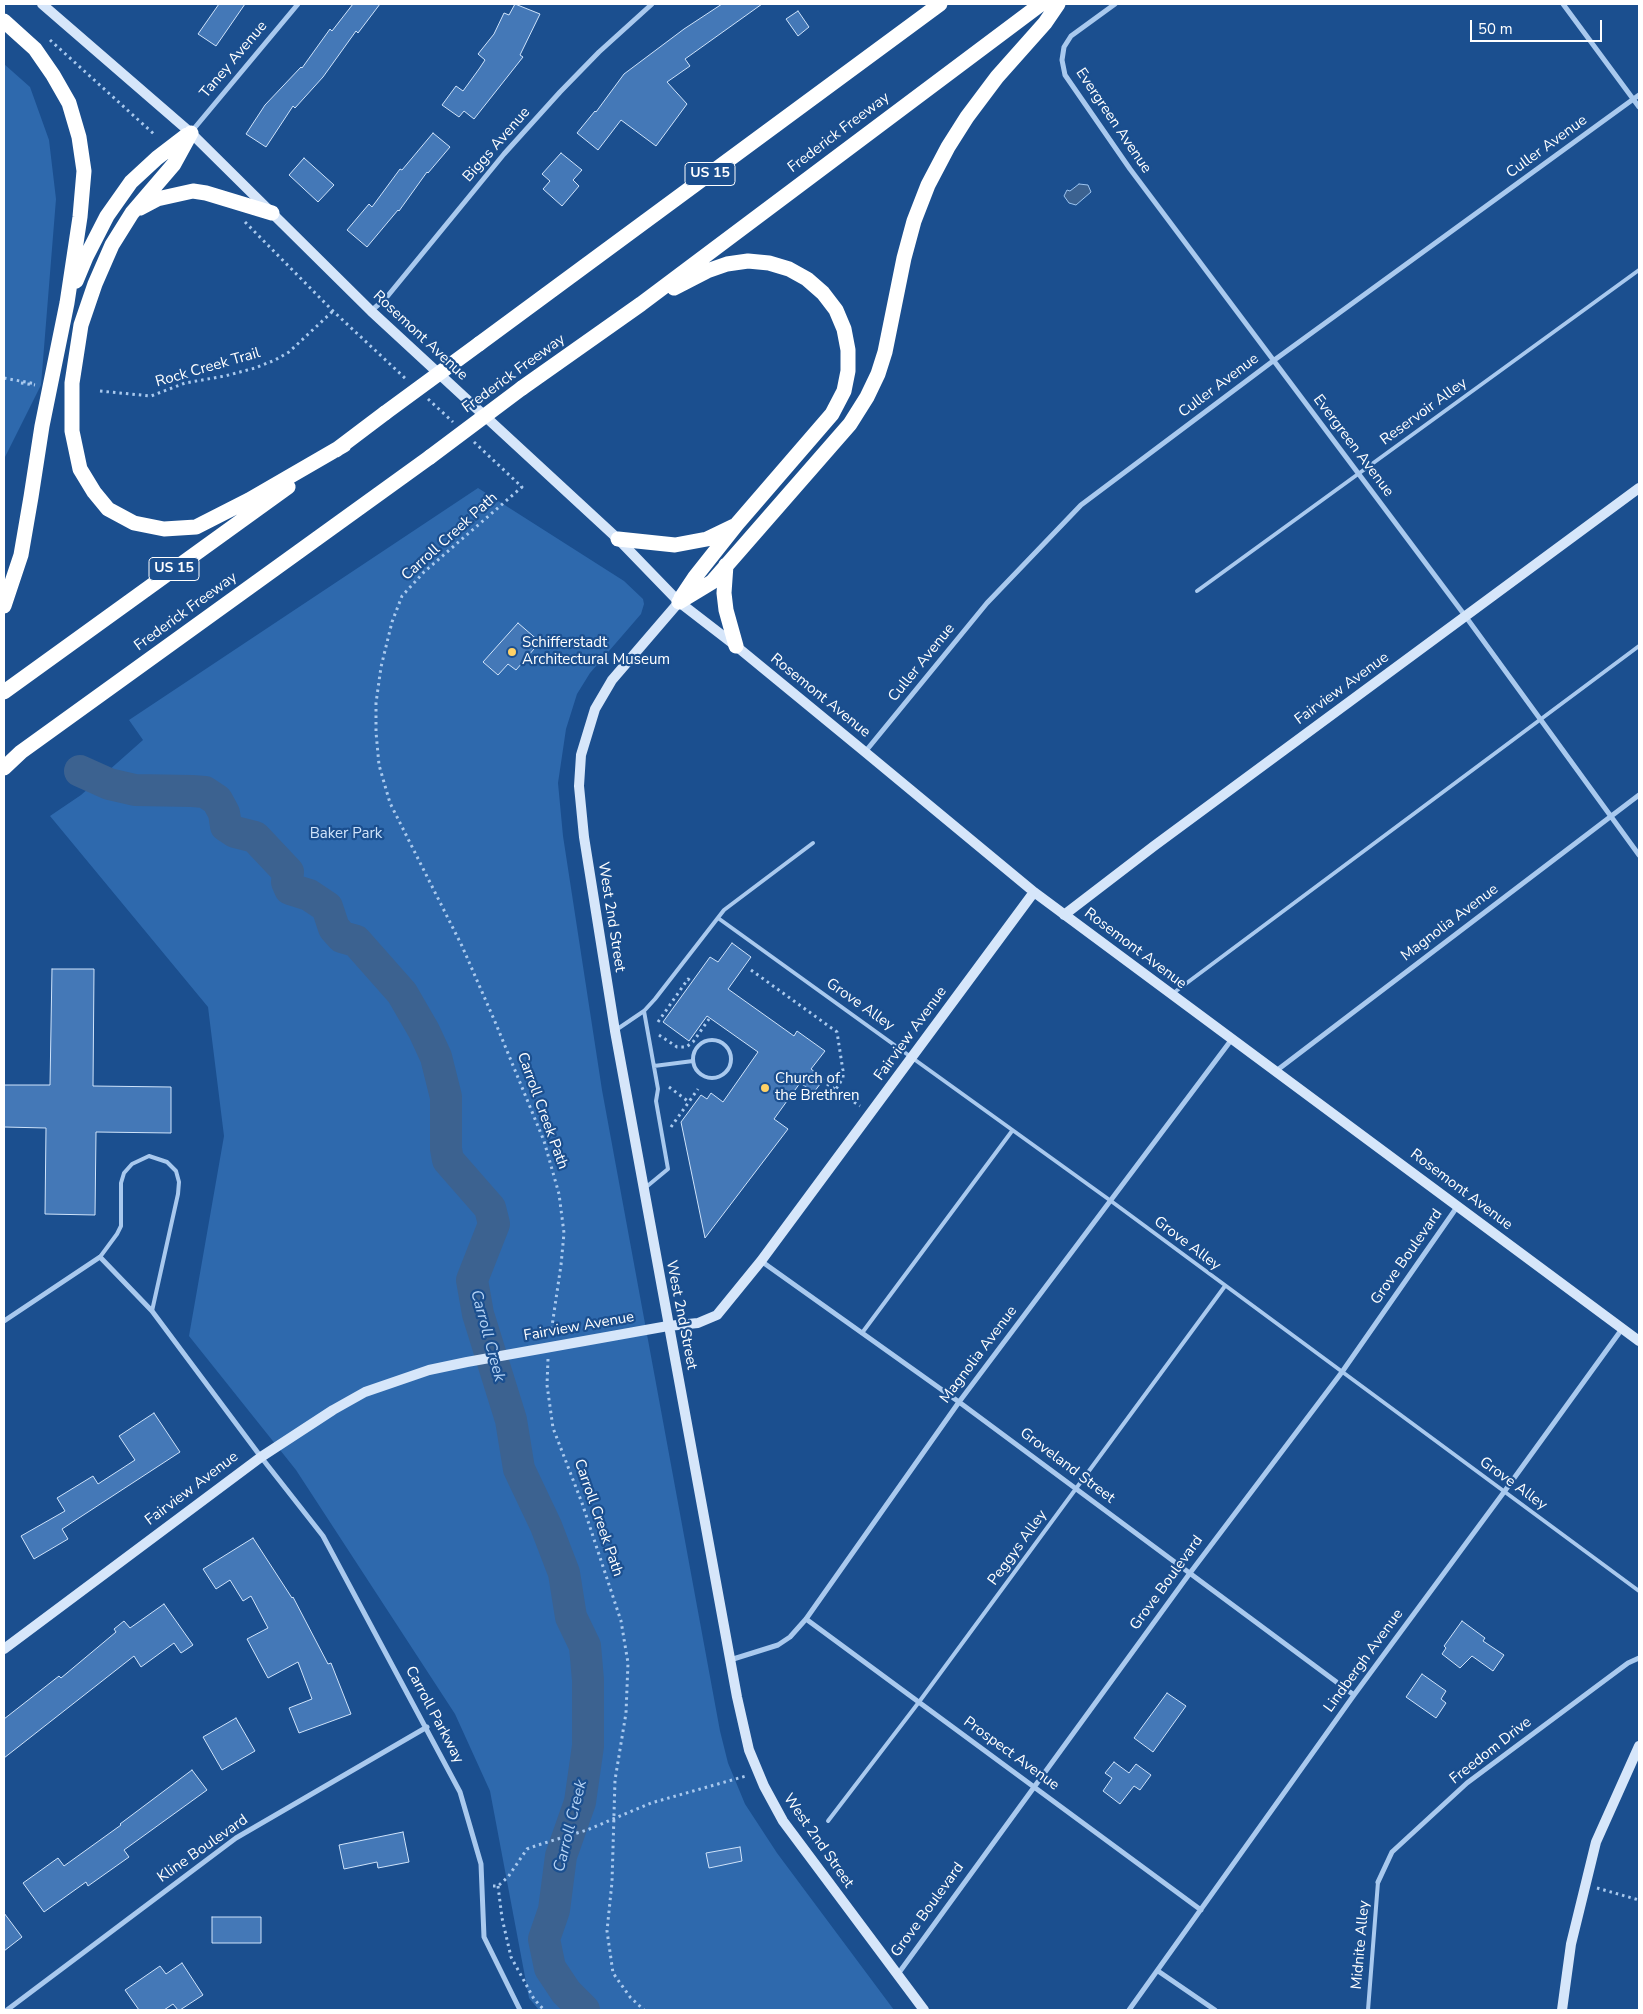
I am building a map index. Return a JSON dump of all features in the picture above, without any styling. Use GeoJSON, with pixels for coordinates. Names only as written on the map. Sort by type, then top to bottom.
{"type":"FeatureCollection","features":[{"type":"Feature","properties":{"kind":"highway","name":"US 15"},"geometry":{"type":"LineString","coordinates":[[4,692],[268,502],[385,413],[940,4]]}},
{"type":"Feature","properties":{"kind":"highway","name":"Frederick Freeway"},"geometry":{"type":"LineString","coordinates":[[4,768],[29,746],[430,457],[522,388],[641,304],[1041,4]]}},
{"type":"Feature","properties":{"kind":"highway"},"geometry":{"type":"LineString","coordinates":[[679,602],[712,582],[850,424],[867,397],[878,374],[885,352],[904,258],[914,222],[928,185],[948,147],[967,118],[997,77],[1045,24],[1058,4]]}},
{"type":"Feature","properties":{"kind":"highway"},"geometry":{"type":"LineString","coordinates":[[4,21],[35,49],[69,103],[79,137],[84,171],[80,217],[66,303],[42,426],[21,555],[4,606]]}},
{"type":"Feature","properties":{"kind":"highway"},"geometry":{"type":"LineString","coordinates":[[190,133],[174,164],[132,213],[112,245],[95,284],[81,325],[72,382],[72,431],[80,469],[94,492],[108,509],[134,523],[164,529],[196,527],[249,500],[344,445]]}},
{"type":"Feature","properties":{"kind":"highway"},"geometry":{"type":"LineString","coordinates":[[66,303],[94,240],[107,216],[126,189],[157,158],[190,133]]}},
{"type":"Feature","properties":{"kind":"highway"},"geometry":{"type":"LineString","coordinates":[[132,213],[157,199],[193,191],[206,192],[272,213]]}},
{"type":"Feature","properties":{"kind":"highway"},"geometry":{"type":"LineString","coordinates":[[641,304],[707,271],[727,264],[748,261],[769,263],[789,269],[807,279],[823,293],[836,310],[844,329],[848,350],[848,371],[844,391],[832,414],[738,524],[695,577],[679,602]]}},
{"type":"Feature","properties":{"kind":"highway"},"geometry":{"type":"LineString","coordinates":[[618,540],[675,544],[707,539],[738,524]]}},
{"type":"Feature","properties":{"kind":"highway"},"geometry":{"type":"LineString","coordinates":[[726,566],[724,593],[726,610],[736,646]]}},
{"type":"Feature","properties":{"kind":"street","name":"Rosemont Avenue"},"geometry":{"type":"LineString","coordinates":[[42,4],[190,133],[371,311],[618,540],[679,602],[736,646],[1034,892],[1639,1341]]}},
{"type":"Feature","properties":{"kind":"street","name":"Taney Avenue"},"geometry":{"type":"LineString","coordinates":[[190,133],[298,4]]}},
{"type":"Feature","properties":{"kind":"street","name":"Biggs Avenue"},"geometry":{"type":"LineString","coordinates":[[371,311],[386,298],[504,154],[560,92],[599,52],[652,4]]}},
{"type":"Feature","properties":{"kind":"street","name":"Evergreen Avenue"},"geometry":{"type":"LineString","coordinates":[[1115,4],[1071,36],[1064,47],[1062,60],[1065,76],[1130,170],[1359,473],[1639,855]]}},
{"type":"Feature","properties":{"kind":"street"},"geometry":{"type":"LineString","coordinates":[[1563,4],[1639,108]]}},
{"type":"Feature","properties":{"kind":"street","name":"Culler Avenue"},"geometry":{"type":"LineString","coordinates":[[865,752],[987,603],[1081,505],[1273,361],[1639,95]]}},
{"type":"Feature","properties":{"kind":"street","name":"Fairview Avenue"},"geometry":{"type":"LineString","coordinates":[[1064,915],[1154,846],[1639,488]]}},
{"type":"Feature","properties":{"kind":"street","name":"West 2nd Street"},"geometry":{"type":"LineString","coordinates":[[679,602],[612,680],[604,692],[588,726],[581,755],[579,786],[584,837],[615,1031],[742,1725],[757,1772],[770,1799],[793,1836],[924,2010]]}},
{"type":"Feature","properties":{"kind":"street","name":"Magnolia Avenue"},"geometry":{"type":"LineString","coordinates":[[1275,1072],[1639,796]]}},
{"type":"Feature","properties":{"kind":"street","name":"Fairview Avenue"},"geometry":{"type":"LineString","coordinates":[[4,1649],[261,1457],[333,1410],[365,1392],[398,1379],[467,1362],[668,1326],[698,1323],[717,1315],[761,1261],[1034,892]]}},
{"type":"Feature","properties":{"kind":"street","name":"Magnolia Avenue"},"geometry":{"type":"LineString","coordinates":[[730,1660],[778,1645],[790,1637],[806,1618],[959,1402],[1232,1039]]}},
{"type":"Feature","properties":{"kind":"street","name":"Grove Boulevard"},"geometry":{"type":"LineString","coordinates":[[898,1975],[1190,1573],[1342,1372],[1457,1206]]}},
{"type":"Feature","properties":{"kind":"street"},"geometry":{"type":"LineString","coordinates":[[4,1321],[100,1257]]}},
{"type":"Feature","properties":{"kind":"street","name":"Carroll Parkway"},"geometry":{"type":"LineString","coordinates":[[100,1257],[152,1310],[261,1457],[324,1536],[460,1792],[481,1864],[484,1937],[520,2010]]}},
{"type":"Feature","properties":{"kind":"street","name":"Groveland Street"},"geometry":{"type":"LineString","coordinates":[[761,1261],[959,1402],[1354,1695]]}},
{"type":"Feature","properties":{"kind":"street","name":"Lindbergh Avenue"},"geometry":{"type":"LineString","coordinates":[[1129,2010],[1354,1695],[1622,1329]]}},
{"type":"Feature","properties":{"kind":"street","name":"Prospect Avenue"},"geometry":{"type":"LineString","coordinates":[[806,1618],[1201,1910]]}},
{"type":"Feature","properties":{"kind":"street","name":"Freedom Drive"},"geometry":{"type":"LineString","coordinates":[[1378,1882],[1392,1852],[1467,1783],[1628,1663],[1639,1658]]}},
{"type":"Feature","properties":{"kind":"street","name":"Kline Boulevard"},"geometry":{"type":"LineString","coordinates":[[7,2010],[236,1838],[427,1727]]}},
{"type":"Feature","properties":{"kind":"street"},"geometry":{"type":"LineString","coordinates":[[1562,2010],[1571,1944],[1596,1842],[1639,1746]]}},
{"type":"Feature","properties":{"kind":"street"},"geometry":{"type":"LineString","coordinates":[[1158,1971],[1215,2010]]}},
{"type":"Feature","properties":{"kind":"lane","name":"Reservoir Alley"},"geometry":{"type":"LineString","coordinates":[[1197,591],[1639,270]]}},
{"type":"Feature","properties":{"kind":"lane"},"geometry":{"type":"LineString","coordinates":[[1171,995],[1639,646]]}},
{"type":"Feature","properties":{"kind":"lane"},"geometry":{"type":"LineString","coordinates":[[615,1031],[644,1011],[724,910],[813,843]]}},
{"type":"Feature","properties":{"kind":"lane","name":"Grove Alley"},"geometry":{"type":"LineString","coordinates":[[718,918],[1111,1201],[1639,1591]]}},
{"type":"Feature","properties":{"kind":"lane"},"geometry":{"type":"LineString","coordinates":[[643,1190],[668,1169],[656,1101],[658,1089],[644,1011]]}},
{"type":"Feature","properties":{"kind":"lane"},"geometry":{"type":"LineString","coordinates":[[710,1040],[725,1045],[729,1050],[731,1065],[720,1076],[706,1077],[695,1069],[693,1061],[698,1047],[710,1040]]}},
{"type":"Feature","properties":{"kind":"lane"},"geometry":{"type":"LineString","coordinates":[[654,1066],[693,1061]]}},
{"type":"Feature","properties":{"kind":"lane"},"geometry":{"type":"LineString","coordinates":[[862,1333],[1012,1131]]}},
{"type":"Feature","properties":{"kind":"lane"},"geometry":{"type":"LineString","coordinates":[[100,1257],[121,1226],[121,1183],[124,1172],[132,1164],[149,1156],[167,1162],[176,1171],[179,1182],[178,1194],[152,1310]]}},
{"type":"Feature","properties":{"kind":"lane","name":"Peggys Alley"},"geometry":{"type":"LineString","coordinates":[[828,1821],[919,1702],[1225,1286]]}},
{"type":"Feature","properties":{"kind":"lane","name":"Midnite Alley"},"geometry":{"type":"LineString","coordinates":[[1368,2010],[1378,1882]]}},
{"type":"Feature","properties":{"kind":"path"},"geometry":{"type":"LineString","coordinates":[[42,34],[65,52],[155,135]]}},
{"type":"Feature","properties":{"kind":"path"},"geometry":{"type":"LineString","coordinates":[[247,225],[333,311],[413,386]]}},
{"type":"Feature","properties":{"kind":"path","name":"Rock Creek Trail"},"geometry":{"type":"LineString","coordinates":[[100,390],[151,396],[186,383],[255,368],[289,352],[333,311]]}},
{"type":"Feature","properties":{"kind":"path"},"geometry":{"type":"LineString","coordinates":[[4,378],[41,385],[21,383]]}},
{"type":"Feature","properties":{"kind":"path"},"geometry":{"type":"LineString","coordinates":[[421,392],[457,426]]}},
{"type":"Feature","properties":{"kind":"path","name":"Carroll Creek Path"},"geometry":{"type":"LineString","coordinates":[[472,440],[522,488],[424,572],[402,596],[392,622],[380,668],[376,703],[379,765],[390,803],[466,955],[500,1032],[544,1141],[559,1194],[564,1233],[549,1347],[547,1385],[553,1428],[582,1503],[612,1594],[628,1663],[626,1713],[615,1780],[612,1882],[607,1931],[613,1973],[630,1996],[644,2010]]}},
{"type":"Feature","properties":{"kind":"path"},"geometry":{"type":"LineString","coordinates":[[750,970],[837,1032],[843,1078],[836,1090]]}},
{"type":"Feature","properties":{"kind":"path"},"geometry":{"type":"LineString","coordinates":[[657,1025],[660,1017],[688,979],[691,981]]}},
{"type":"Feature","properties":{"kind":"path"},"geometry":{"type":"LineString","coordinates":[[657,1030],[664,1039],[677,1047],[686,1047],[710,1020]]}},
{"type":"Feature","properties":{"kind":"path"},"geometry":{"type":"LineString","coordinates":[[827,1084],[871,1113]]}},
{"type":"Feature","properties":{"kind":"path"},"geometry":{"type":"LineString","coordinates":[[669,1087],[689,1102]]}},
{"type":"Feature","properties":{"kind":"path"},"geometry":{"type":"LineString","coordinates":[[670,1129],[698,1089]]}},
{"type":"Feature","properties":{"kind":"path"},"geometry":{"type":"LineString","coordinates":[[482,1888],[498,1886],[508,1877],[528,1849],[587,1830],[651,1803],[757,1772]]}},
{"type":"Feature","properties":{"kind":"path"},"geometry":{"type":"LineString","coordinates":[[498,1886],[502,1918],[511,1957],[534,1999],[544,2010]]}},
{"type":"Feature","properties":{"kind":"path"},"geometry":{"type":"LineString","coordinates":[[1594,1887],[1639,1900]]}},
{"type":"Feature","properties":{"kind":"green space"},"geometry":{"type":"Polygon","coordinates":[[[4,64],[30,87],[49,140],[56,199],[41,385],[4,459],[4,64]]]}},
{"type":"Feature","properties":{"kind":"green space","name":"Baker Park"},"geometry":{"type":"Polygon","coordinates":[[[478,488],[624,581],[643,599],[644,604],[641,614],[590,673],[577,694],[566,729],[558,783],[563,836],[602,1090],[720,1731],[728,1763],[745,1804],[777,1853],[894,2010],[539,2010],[529,1998],[490,1791],[455,1714],[296,1470],[189,1336],[224,1136],[208,1007],[50,816],[81,795],[143,740],[129,720],[478,488]]]}},
{"type":"Feature","properties":{"kind":"shaded area"},"geometry":{"type":"Polygon","coordinates":[[[1079,184],[1088,185],[1091,192],[1076,205],[1069,203],[1064,196],[1067,190],[1070,191],[1079,184]]]}},
{"type":"Feature","properties":{"kind":"building"},"geometry":{"type":"Polygon","coordinates":[[[219,4],[245,4],[216,46],[198,34],[219,4]]]}},
{"type":"Feature","properties":{"kind":"building"},"geometry":{"type":"Polygon","coordinates":[[[353,4],[380,4],[358,33],[356,31],[323,77],[295,108],[293,106],[266,147],[246,134],[265,105],[302,68],[330,29],[332,31],[353,4]]]}},
{"type":"Feature","properties":{"kind":"building"},"geometry":{"type":"Polygon","coordinates":[[[515,4],[540,14],[520,55],[523,57],[474,119],[464,111],[459,117],[442,105],[456,86],[463,91],[479,69],[485,60],[478,54],[494,34],[504,13],[509,15],[515,4]]]}},
{"type":"Feature","properties":{"kind":"building"},"geometry":{"type":"Polygon","coordinates":[[[722,4],[762,4],[685,59],[690,66],[667,82],[687,104],[656,146],[621,120],[598,150],[577,133],[596,112],[624,74],[684,29],[722,4]]]}},
{"type":"Feature","properties":{"kind":"building"},"geometry":{"type":"Polygon","coordinates":[[[798,11],[809,27],[798,36],[786,19],[798,11]]]}},
{"type":"Feature","properties":{"kind":"building"},"geometry":{"type":"Polygon","coordinates":[[[433,133],[450,147],[427,172],[399,211],[367,247],[347,230],[369,204],[372,207],[400,169],[402,170],[433,133]]]}},
{"type":"Feature","properties":{"kind":"building"},"geometry":{"type":"Polygon","coordinates":[[[561,153],[582,170],[573,180],[579,186],[562,206],[543,189],[550,181],[542,174],[561,153]]]}},
{"type":"Feature","properties":{"kind":"building"},"geometry":{"type":"Polygon","coordinates":[[[304,158],[334,185],[318,202],[289,175],[304,158]]]}},
{"type":"Feature","properties":{"kind":"building","name":"Schifferstadt Architectural Museum"},"geometry":{"type":"Polygon","coordinates":[[[518,623],[540,642],[516,670],[508,664],[498,675],[483,662],[518,623]]]}},
{"type":"Feature","properties":{"kind":"building","name":"Church of the Brethren"},"geometry":{"type":"Polygon","coordinates":[[[732,943],[751,957],[728,989],[794,1036],[797,1031],[825,1051],[811,1069],[824,1079],[814,1092],[800,1083],[774,1119],[788,1129],[705,1238],[681,1122],[701,1095],[707,1099],[711,1093],[723,1102],[758,1052],[707,1016],[689,1041],[663,1022],[710,957],[718,962],[732,943]]]}},
{"type":"Feature","properties":{"kind":"building"},"geometry":{"type":"Polygon","coordinates":[[[52,969],[94,969],[93,1086],[171,1087],[171,1133],[96,1132],[95,1215],[45,1214],[46,1128],[4,1127],[4,1085],[50,1085],[52,969]]]}},
{"type":"Feature","properties":{"kind":"building"},"geometry":{"type":"Polygon","coordinates":[[[154,1413],[180,1452],[62,1529],[68,1539],[34,1559],[21,1536],[65,1511],[57,1498],[93,1476],[98,1484],[135,1460],[119,1436],[154,1413]]]}},
{"type":"Feature","properties":{"kind":"building"},"geometry":{"type":"Polygon","coordinates":[[[253,1538],[293,1597],[328,1664],[331,1663],[351,1714],[299,1733],[289,1708],[312,1699],[298,1662],[268,1678],[247,1639],[268,1628],[251,1596],[243,1601],[230,1580],[216,1589],[203,1569],[253,1538]]]}},
{"type":"Feature","properties":{"kind":"building"},"geometry":{"type":"Polygon","coordinates":[[[164,1604],[193,1645],[181,1653],[174,1643],[141,1667],[134,1656],[4,1758],[4,1719],[59,1676],[61,1678],[116,1632],[114,1629],[124,1621],[130,1628],[164,1604]]]}},
{"type":"Feature","properties":{"kind":"building"},"geometry":{"type":"Polygon","coordinates":[[[1462,1621],[1485,1638],[1483,1641],[1504,1655],[1493,1671],[1472,1656],[1460,1668],[1442,1654],[1446,1648],[1444,1646],[1462,1621]]]}},
{"type":"Feature","properties":{"kind":"building"},"geometry":{"type":"Polygon","coordinates":[[[1422,1674],[1446,1691],[1441,1699],[1446,1703],[1436,1718],[1406,1697],[1422,1674]]]}},
{"type":"Feature","properties":{"kind":"building"},"geometry":{"type":"Polygon","coordinates":[[[1167,1693],[1186,1706],[1153,1752],[1134,1738],[1167,1693]]]}},
{"type":"Feature","properties":{"kind":"building"},"geometry":{"type":"Polygon","coordinates":[[[236,1718],[255,1751],[222,1770],[203,1737],[236,1718]]]}},
{"type":"Feature","properties":{"kind":"building"},"geometry":{"type":"Polygon","coordinates":[[[1114,1762],[1129,1773],[1136,1764],[1151,1775],[1140,1790],[1134,1786],[1120,1804],[1103,1791],[1112,1778],[1105,1773],[1114,1762]]]}},
{"type":"Feature","properties":{"kind":"building"},"geometry":{"type":"Polygon","coordinates":[[[192,1770],[207,1790],[124,1850],[129,1857],[88,1886],[86,1882],[44,1912],[23,1883],[58,1858],[64,1866],[192,1770]]]}},
{"type":"Feature","properties":{"kind":"building"},"geometry":{"type":"Polygon","coordinates":[[[403,1832],[409,1862],[378,1868],[377,1862],[344,1869],[339,1845],[403,1832]]]}},
{"type":"Feature","properties":{"kind":"building"},"geometry":{"type":"Polygon","coordinates":[[[740,1847],[742,1861],[709,1868],[706,1853],[740,1847]]]}},
{"type":"Feature","properties":{"kind":"building"},"geometry":{"type":"Polygon","coordinates":[[[4,1913],[22,1937],[4,1951],[4,1913]]]}},
{"type":"Feature","properties":{"kind":"building"},"geometry":{"type":"Polygon","coordinates":[[[212,1917],[261,1917],[261,1943],[212,1943],[212,1917]]]}},
{"type":"Feature","properties":{"kind":"building"},"geometry":{"type":"Polygon","coordinates":[[[182,1963],[203,1995],[180,2010],[173,2004],[164,2010],[139,2010],[125,1990],[160,1966],[166,1974],[182,1963]]]}},
{"type":"Feature","properties":{"kind":"waterway","name":"Carroll Creek"},"geometry":{"type":"LineString","coordinates":[[80,771],[109,784],[135,790],[205,792],[217,800],[224,813],[226,826],[235,832],[255,837],[288,872],[287,882],[290,889],[309,895],[327,907],[334,928],[342,937],[356,941],[402,993],[424,1031],[436,1057],[446,1097],[446,1149],[448,1160],[490,1208],[494,1224],[472,1280],[478,1314],[511,1420],[519,1469],[546,1526],[564,1573],[571,1617],[585,1646],[588,1680],[588,1746],[580,1802],[561,1856],[554,1910],[544,1939],[550,1968],[566,1992],[584,2010]]}},
{"type":"Feature","properties":{"kind":"place","name":"Schifferstadt Architectural Museum"},"geometry":{"type":"Point","coordinates":[512,652]}},
{"type":"Feature","properties":{"kind":"place","name":"Church of the Brethren"},"geometry":{"type":"Point","coordinates":[765,1088]}}]}
